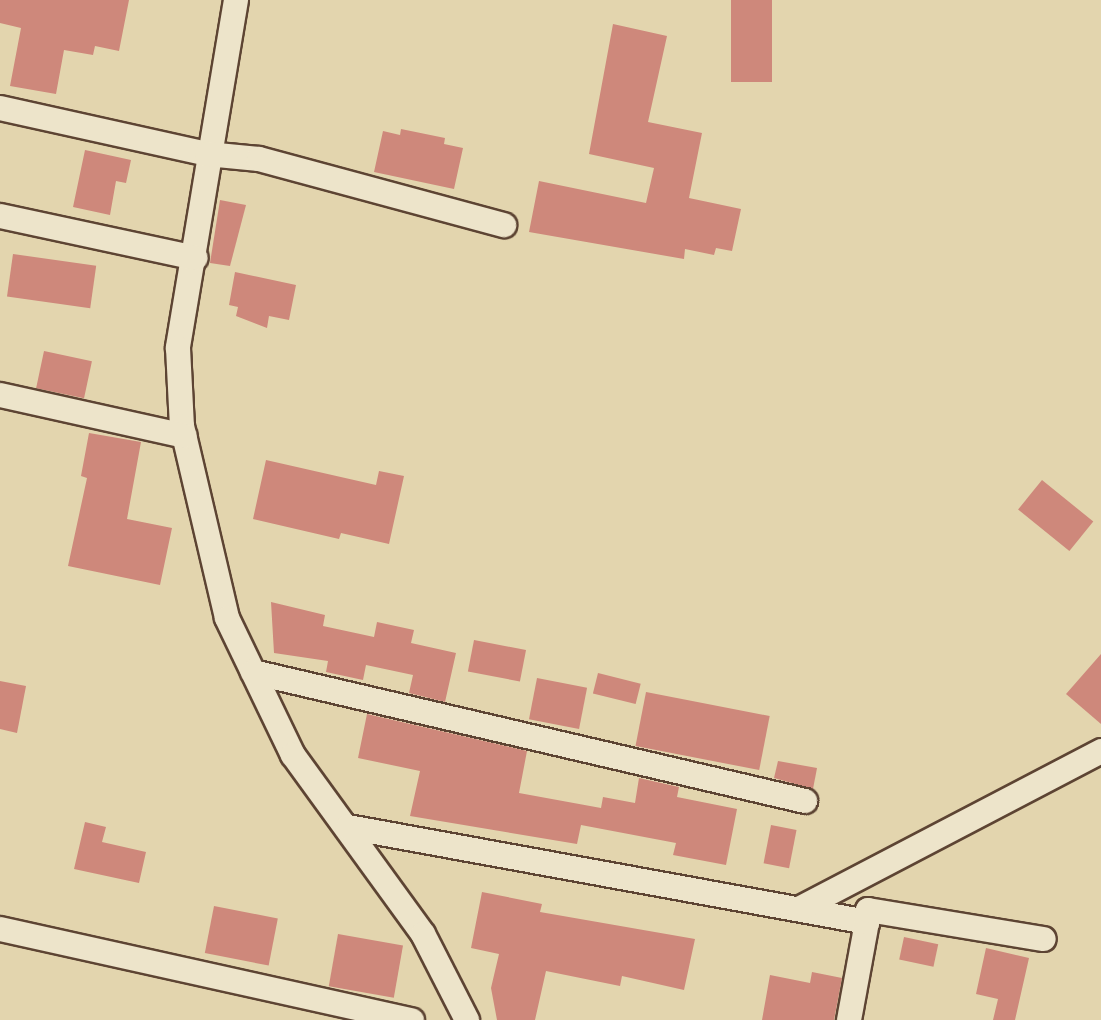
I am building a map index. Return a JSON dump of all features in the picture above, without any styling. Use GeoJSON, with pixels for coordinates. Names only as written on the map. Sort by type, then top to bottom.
{"type":"FeatureCollection","features":[{"type":"Feature","properties":{"kind":"street"},"geometry":{"type":"LineString","coordinates":[[236,0],[207,154],[196,258],[178,348],[185,436],[227,618],[293,755],[423,934],[467,1020]]}},
{"type":"Feature","properties":{"kind":"street"},"geometry":{"type":"LineString","coordinates":[[0,108],[207,154],[259,159],[504,225]]}},
{"type":"Feature","properties":{"kind":"street"},"geometry":{"type":"LineString","coordinates":[[0,216],[196,258]]}},
{"type":"Feature","properties":{"kind":"street"},"geometry":{"type":"LineString","coordinates":[[0,395],[185,436]]}},
{"type":"Feature","properties":{"kind":"street"},"geometry":{"type":"LineString","coordinates":[[253,672],[805,801]]}},
{"type":"Feature","properties":{"kind":"street"},"geometry":{"type":"LineString","coordinates":[[799,909],[1101,751]]}},
{"type":"Feature","properties":{"kind":"street"},"geometry":{"type":"LineString","coordinates":[[348,827],[867,922]]}},
{"type":"Feature","properties":{"kind":"street"},"geometry":{"type":"LineString","coordinates":[[849,1020],[868,910],[1044,939]]}},
{"type":"Feature","properties":{"kind":"street"},"geometry":{"type":"LineString","coordinates":[[0,929],[412,1020]]}},
{"type":"Feature","properties":{"kind":"building"},"geometry":{"type":"Polygon","coordinates":[[[0,0],[129,0],[119,51],[95,46],[93,55],[64,50],[56,94],[10,86],[21,28],[0,23],[0,0]]]}},
{"type":"Feature","properties":{"kind":"building"},"geometry":{"type":"Polygon","coordinates":[[[731,0],[772,0],[772,82],[731,82],[731,0]]]}},
{"type":"Feature","properties":{"kind":"building"},"geometry":{"type":"Polygon","coordinates":[[[613,24],[667,36],[648,122],[702,133],[689,198],[741,209],[732,251],[716,248],[714,255],[685,249],[684,259],[529,232],[539,181],[646,203],[654,168],[589,154],[613,24]]]}},
{"type":"Feature","properties":{"kind":"building"},"geometry":{"type":"Polygon","coordinates":[[[401,129],[445,138],[444,144],[463,148],[454,189],[374,172],[383,131],[400,135],[401,129]]]}},
{"type":"Feature","properties":{"kind":"building"},"geometry":{"type":"Polygon","coordinates":[[[85,150],[131,160],[126,183],[116,181],[110,215],[73,207],[85,150]]]}},
{"type":"Feature","properties":{"kind":"building"},"geometry":{"type":"Polygon","coordinates":[[[220,200],[246,205],[230,266],[210,263],[220,200]]]}},
{"type":"Feature","properties":{"kind":"building"},"geometry":{"type":"Polygon","coordinates":[[[13,254],[96,266],[90,308],[7,297],[13,254]]]}},
{"type":"Feature","properties":{"kind":"building"},"geometry":{"type":"Polygon","coordinates":[[[235,272],[296,285],[289,320],[269,316],[267,328],[236,316],[238,307],[229,305],[235,272]]]}},
{"type":"Feature","properties":{"kind":"building"},"geometry":{"type":"Polygon","coordinates":[[[44,351],[92,361],[84,398],[36,388],[44,351]]]}},
{"type":"Feature","properties":{"kind":"building"},"geometry":{"type":"Polygon","coordinates":[[[89,433],[141,442],[127,519],[172,528],[160,585],[68,566],[87,478],[81,476],[89,433]]]}},
{"type":"Feature","properties":{"kind":"building"},"geometry":{"type":"Polygon","coordinates":[[[266,460],[376,485],[379,471],[404,476],[389,544],[341,533],[339,539],[253,519],[266,460]]]}},
{"type":"Feature","properties":{"kind":"building"},"geometry":{"type":"Polygon","coordinates":[[[1042,480],[1093,522],[1069,551],[1018,510],[1042,480]]]}},
{"type":"Feature","properties":{"kind":"building"},"geometry":{"type":"Polygon","coordinates":[[[271,602],[325,615],[323,626],[374,637],[377,622],[414,630],[411,643],[456,653],[445,702],[409,693],[413,675],[366,665],[363,680],[326,672],[328,661],[274,653],[271,602]]]}},
{"type":"Feature","properties":{"kind":"building"},"geometry":{"type":"Polygon","coordinates":[[[474,640],[526,650],[520,682],[468,671],[474,640]]]}},
{"type":"Feature","properties":{"kind":"building"},"geometry":{"type":"Polygon","coordinates":[[[1101,654],[1101,724],[1066,694],[1101,654]]]}},
{"type":"Feature","properties":{"kind":"building"},"geometry":{"type":"Polygon","coordinates":[[[598,673],[641,684],[636,704],[593,693],[598,673]]]}},
{"type":"Feature","properties":{"kind":"building"},"geometry":{"type":"Polygon","coordinates":[[[537,678],[587,688],[579,729],[529,719],[537,678]]]}},
{"type":"Feature","properties":{"kind":"building"},"geometry":{"type":"Polygon","coordinates":[[[0,681],[26,686],[17,733],[0,729],[0,681]]]}},
{"type":"Feature","properties":{"kind":"building"},"geometry":{"type":"Polygon","coordinates":[[[646,692],[770,716],[759,770],[636,746],[646,692]]]}},
{"type":"Feature","properties":{"kind":"building"},"geometry":{"type":"Polygon","coordinates":[[[367,714],[527,751],[519,793],[601,808],[603,797],[635,803],[639,778],[679,787],[677,797],[737,809],[726,865],[673,855],[676,843],[581,825],[577,844],[410,816],[420,771],[358,758],[367,714]]]}},
{"type":"Feature","properties":{"kind":"building"},"geometry":{"type":"Polygon","coordinates":[[[778,761],[817,768],[813,789],[774,778],[778,761]]]}},
{"type":"Feature","properties":{"kind":"building"},"geometry":{"type":"Polygon","coordinates":[[[85,822],[106,827],[102,842],[146,852],[139,883],[74,869],[85,822]]]}},
{"type":"Feature","properties":{"kind":"building"},"geometry":{"type":"Polygon","coordinates":[[[771,825],[797,830],[789,868],[764,863],[771,825]]]}},
{"type":"Feature","properties":{"kind":"building"},"geometry":{"type":"Polygon","coordinates":[[[482,892],[542,904],[540,912],[695,939],[684,990],[622,976],[620,986],[546,971],[535,1020],[497,1020],[491,988],[499,954],[471,948],[482,892]]]}},
{"type":"Feature","properties":{"kind":"building"},"geometry":{"type":"Polygon","coordinates":[[[214,906],[278,918],[269,966],[205,953],[214,906]]]}},
{"type":"Feature","properties":{"kind":"building"},"geometry":{"type":"Polygon","coordinates":[[[338,934],[403,945],[394,998],[329,986],[338,934]]]}},
{"type":"Feature","properties":{"kind":"building"},"geometry":{"type":"Polygon","coordinates":[[[904,937],[938,944],[933,967],[899,959],[904,937]]]}},
{"type":"Feature","properties":{"kind":"building"},"geometry":{"type":"Polygon","coordinates":[[[986,948],[1029,958],[1015,1020],[993,1020],[998,999],[976,994],[986,948]]]}},
{"type":"Feature","properties":{"kind":"building"},"geometry":{"type":"Polygon","coordinates":[[[812,972],[842,978],[834,1020],[762,1020],[770,975],[810,983],[812,972]]]}}]}
